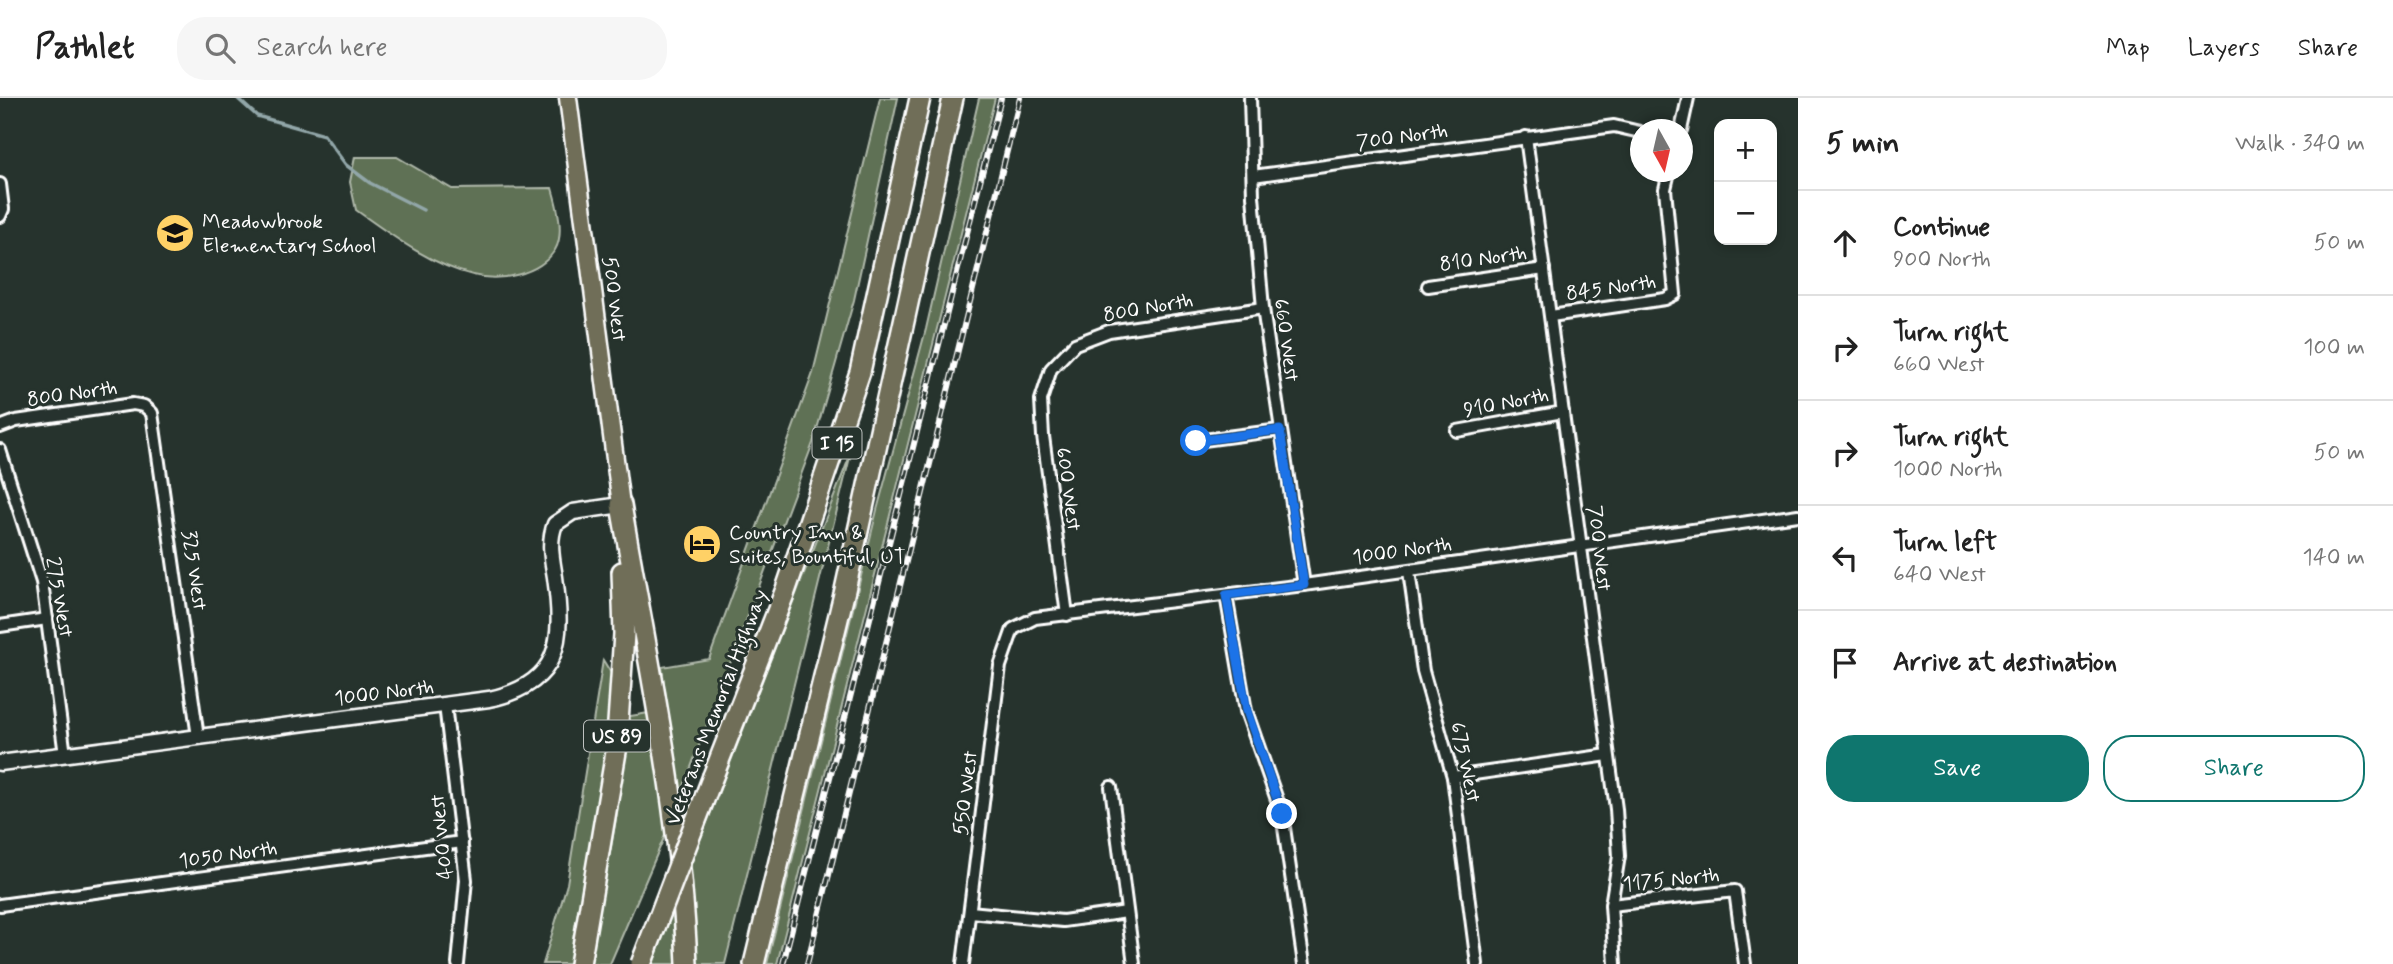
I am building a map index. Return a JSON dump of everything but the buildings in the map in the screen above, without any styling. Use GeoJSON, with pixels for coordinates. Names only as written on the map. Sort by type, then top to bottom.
{"type":"FeatureCollection","features":[{"type":"Feature","properties":{"kind":"highway","name":"Veterans Memorial Highway"},"geometry":{"type":"LineString","coordinates":[[641,964],[786,589],[860,372],[920,98]]}},
{"type":"Feature","properties":{"kind":"highway","name":"I 15"},"geometry":{"type":"LineString","coordinates":[[754,964],[848,576],[953,98]]}},
{"type":"Feature","properties":{"kind":"highway","name":"US 89"},"geometry":{"type":"LineString","coordinates":[[580,964],[616,752],[624,635],[621,505]]}},
{"type":"Feature","properties":{"kind":"highway","name":"US 89"},"geometry":{"type":"LineString","coordinates":[[621,505],[668,779],[685,906],[687,964]]}},
{"type":"Feature","properties":{"kind":"main road","name":"500 West"},"geometry":{"type":"LineString","coordinates":[[568,98],[621,505]]}},
{"type":"Feature","properties":{"kind":"street","name":"660 West"},"geometry":{"type":"LineString","coordinates":[[1250,98],[1263,308],[1304,585]]}},
{"type":"Feature","properties":{"kind":"street"},"geometry":{"type":"LineString","coordinates":[[1683,119],[1688,98]]}},
{"type":"Feature","properties":{"kind":"street","name":"700 North"},"geometry":{"type":"LineString","coordinates":[[1253,176],[1614,126],[1630,130]]}},
{"type":"Feature","properties":{"kind":"street","name":"700 West"},"geometry":{"type":"LineString","coordinates":[[1526,137],[1619,856],[1611,905],[1615,964]]}},
{"type":"Feature","properties":{"kind":"street","name":"845 North"},"geometry":{"type":"LineString","coordinates":[[1551,316],[1665,299],[1675,294],[1665,190],[1667,182]]}},
{"type":"Feature","properties":{"kind":"street"},"geometry":{"type":"LineString","coordinates":[[0,184],[3,209],[0,216]]}},
{"type":"Feature","properties":{"kind":"street","name":"810 North"},"geometry":{"type":"LineString","coordinates":[[1428,286],[1544,269]]}},
{"type":"Feature","properties":{"kind":"street","name":"800 North"},"geometry":{"type":"LineString","coordinates":[[1051,369],[1075,344],[1109,331],[1263,308]]}},
{"type":"Feature","properties":{"kind":"street","name":"600 West"},"geometry":{"type":"LineString","coordinates":[[1051,369],[1041,400],[1042,436],[1068,615]]}},
{"type":"Feature","properties":{"kind":"street","name":"800 North"},"geometry":{"type":"LineString","coordinates":[[0,427],[16,421],[133,404],[149,409]]}},
{"type":"Feature","properties":{"kind":"street","name":"325 West"},"geometry":{"type":"LineString","coordinates":[[149,409],[154,419],[198,737]]}},
{"type":"Feature","properties":{"kind":"street","name":"910 North"},"geometry":{"type":"LineString","coordinates":[[1457,431],[1563,411]]}},
{"type":"Feature","properties":{"kind":"street"},"geometry":{"type":"LineString","coordinates":[[1196,441],[1280,430]]}},
{"type":"Feature","properties":{"kind":"street","name":"275 West"},"geometry":{"type":"LineString","coordinates":[[0,450],[39,571],[65,755]]}},
{"type":"Feature","properties":{"kind":"street","name":"1000 North"},"geometry":{"type":"LineString","coordinates":[[0,763],[509,695],[541,676],[551,661],[560,634],[550,543],[555,524],[573,512],[621,505]]}},
{"type":"Feature","properties":{"kind":"street","name":"1000 North"},"geometry":{"type":"LineString","coordinates":[[1013,629],[1035,618],[1304,585],[1798,516]]}},
{"type":"Feature","properties":{"kind":"street","name":"675 West"},"geometry":{"type":"LineString","coordinates":[[1409,570],[1423,671],[1452,777],[1477,964]]}},
{"type":"Feature","properties":{"kind":"street"},"geometry":{"type":"LineString","coordinates":[[1226,595],[1247,711],[1282,814],[1304,964]]}},
{"type":"Feature","properties":{"kind":"street"},"geometry":{"type":"LineString","coordinates":[[0,626],[47,620]]}},
{"type":"Feature","properties":{"kind":"street","name":"550 West"},"geometry":{"type":"LineString","coordinates":[[963,964],[1000,666],[1013,629]]}},
{"type":"Feature","properties":{"kind":"street","name":"400 West"},"geometry":{"type":"LineString","coordinates":[[445,705],[466,880],[458,964]]}},
{"type":"Feature","properties":{"kind":"street"},"geometry":{"type":"LineString","coordinates":[[1452,777],[1608,755]]}},
{"type":"Feature","properties":{"kind":"street"},"geometry":{"type":"LineString","coordinates":[[1111,787],[1134,964]]}},
{"type":"Feature","properties":{"kind":"street","name":"1050 North"},"geometry":{"type":"LineString","coordinates":[[0,905],[462,842]]}},
{"type":"Feature","properties":{"kind":"street","name":"1175 North"},"geometry":{"type":"LineString","coordinates":[[1611,905],[1735,891],[1745,964]]}},
{"type":"Feature","properties":{"kind":"street"},"geometry":{"type":"LineString","coordinates":[[970,912],[1063,922],[1127,912]]}},
{"type":"Feature","properties":{"kind":"green space"},"geometry":{"type":"Polygon","coordinates":[[[880,98],[898,98],[854,300],[813,443],[679,799],[662,667],[709,659],[813,373],[880,98]]]}},
{"type":"Feature","properties":{"kind":"green space"},"geometry":{"type":"Polygon","coordinates":[[[979,98],[995,98],[777,964],[767,964],[877,510],[926,329],[979,98]]]}},
{"type":"Feature","properties":{"kind":"green space"},"geometry":{"type":"Polygon","coordinates":[[[355,157],[397,157],[452,189],[552,188],[559,219],[559,236],[555,250],[548,259],[529,271],[507,277],[473,275],[442,264],[412,248],[356,210],[350,182],[355,157]]]}},
{"type":"Feature","properties":{"kind":"green space"},"geometry":{"type":"Polygon","coordinates":[[[851,453],[725,964],[696,964],[688,871],[851,453]]]}},
{"type":"Feature","properties":{"kind":"green space"},"geometry":{"type":"Polygon","coordinates":[[[603,660],[611,673],[609,738],[570,964],[543,964],[567,884],[603,660]]]}},
{"type":"Feature","properties":{"kind":"green space"},"geometry":{"type":"Polygon","coordinates":[[[649,713],[666,833],[610,964],[590,964],[617,813],[630,716],[649,713]]]}},
{"type":"Feature","properties":{"kind":"green space"},"geometry":{"type":"Polygon","coordinates":[[[675,904],[678,964],[653,964],[675,904]]]}},
{"type":"Feature","properties":{"kind":"waterway"},"geometry":{"type":"LineString","coordinates":[[237,98],[257,116],[324,135],[346,165],[370,183],[423,210]]}},
{"type":"Feature","properties":{"kind":"railway"},"geometry":{"type":"LineString","coordinates":[[783,964],[1001,98]]}},
{"type":"Feature","properties":{"kind":"railway"},"geometry":{"type":"LineString","coordinates":[[807,964],[1020,98]]}},
{"type":"Feature","properties":{"kind":"place","name":"Meadowbrook Elementary School"},"geometry":{"type":"Point","coordinates":[175,233]}},
{"type":"Feature","properties":{"kind":"place","name":"Country Inn & Suites, Bountiful, UT"},"geometry":{"type":"Point","coordinates":[702,544]}},
{"type":"Feature","properties":{"kind":"route"},"geometry":{"type":"LineString","coordinates":[[1196,441],[1280,430],[1304,585],[1226,595],[1247,711],[1282,814]]}}]}
